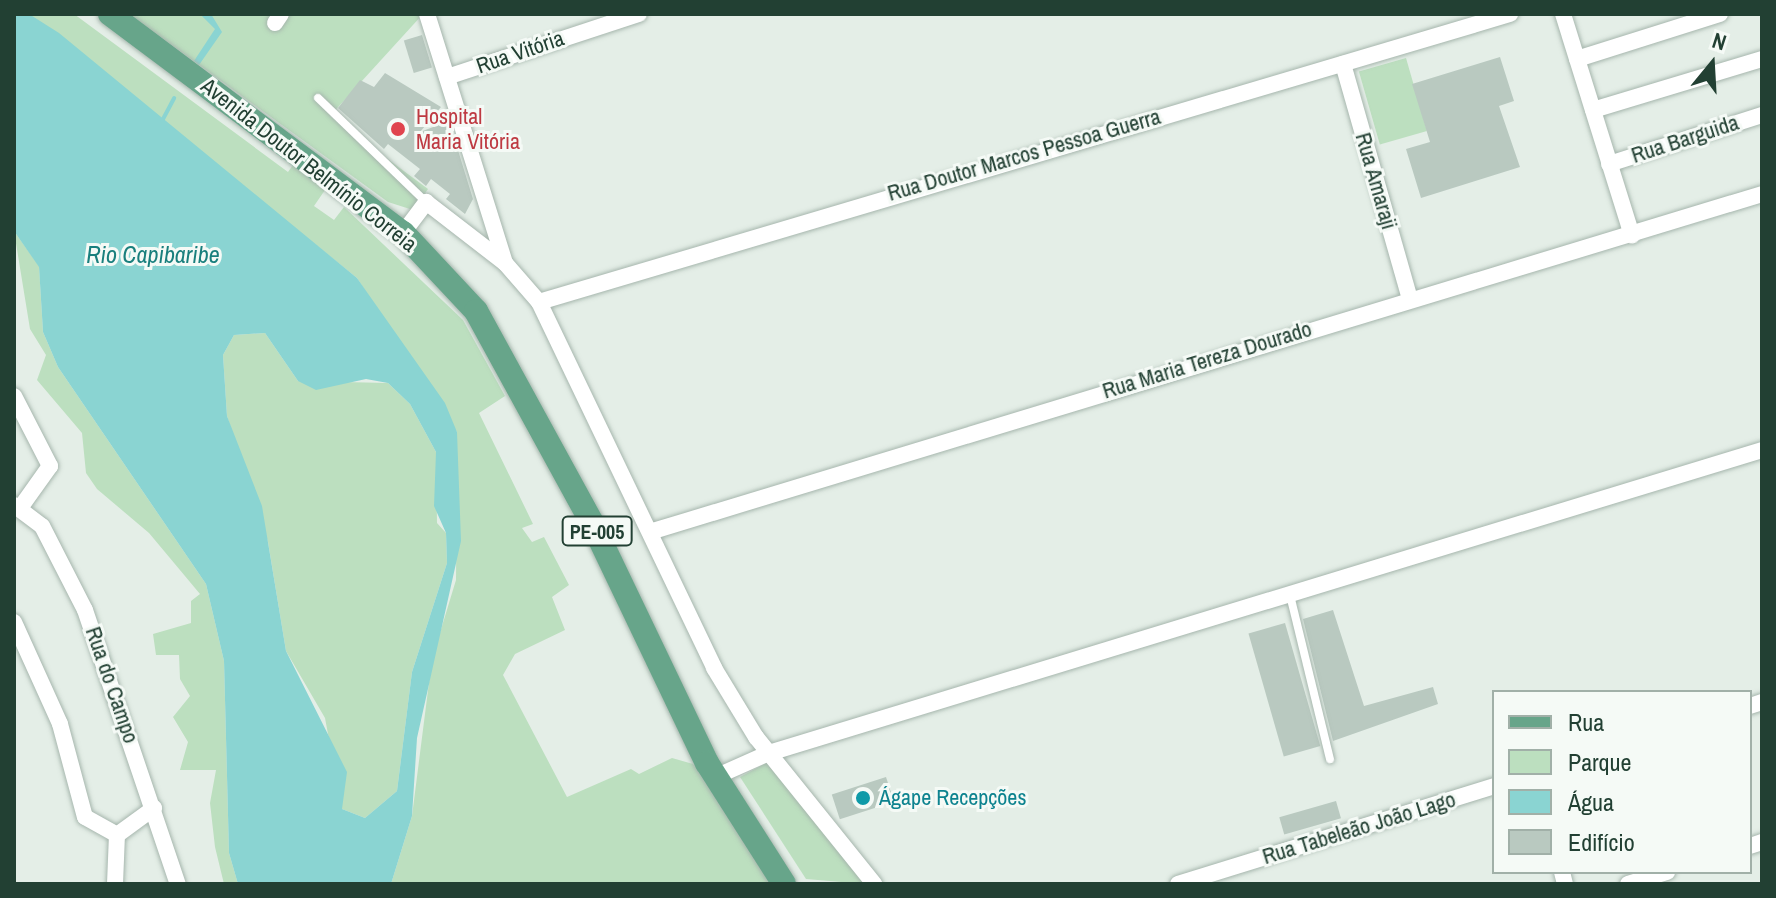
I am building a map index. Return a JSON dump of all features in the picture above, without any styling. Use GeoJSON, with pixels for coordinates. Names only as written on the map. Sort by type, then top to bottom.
{"type":"FeatureCollection","features":[{"type":"Feature","properties":{"kind":"main road","name":"Avenida Doutor Belmínio Correia"},"geometry":{"type":"LineString","coordinates":[[110,14],[403,233],[445,274],[501,350],[715,777],[784,884]]}},
{"type":"Feature","properties":{"kind":"street"},"geometry":{"type":"LineString","coordinates":[[427,14],[505,263]]}},
{"type":"Feature","properties":{"kind":"street","name":"Rua Vitória"},"geometry":{"type":"LineString","coordinates":[[447,77],[639,14]]}},
{"type":"Feature","properties":{"kind":"street","name":"Rua Doutor Marcos Pessoa Guerra"},"geometry":{"type":"LineString","coordinates":[[539,302],[1510,14]]}},
{"type":"Feature","properties":{"kind":"street"},"geometry":{"type":"LineString","coordinates":[[1563,14],[1632,235]]}},
{"type":"Feature","properties":{"kind":"street"},"geometry":{"type":"LineString","coordinates":[[1577,59],[1720,14]]}},
{"type":"Feature","properties":{"kind":"street"},"geometry":{"type":"LineString","coordinates":[[1593,110],[1762,59]]}},
{"type":"Feature","properties":{"kind":"street","name":"Rua Amaraji"},"geometry":{"type":"LineString","coordinates":[[1343,64],[1410,299]]}},
{"type":"Feature","properties":{"kind":"street","name":"Rua Barguida"},"geometry":{"type":"LineString","coordinates":[[1609,164],[1762,115]]}},
{"type":"Feature","properties":{"kind":"street","name":"Rua Maria Tereza Dourado"},"geometry":{"type":"LineString","coordinates":[[653,531],[1762,194]]}},
{"type":"Feature","properties":{"kind":"street"},"geometry":{"type":"LineString","coordinates":[[403,233],[426,202],[505,263],[539,302],[653,531],[714,668],[769,753],[874,884]]}},
{"type":"Feature","properties":{"kind":"street"},"geometry":{"type":"LineString","coordinates":[[14,396],[50,466],[17,506]]}},
{"type":"Feature","properties":{"kind":"street"},"geometry":{"type":"LineString","coordinates":[[715,777],[769,753],[1762,450]]}},
{"type":"Feature","properties":{"kind":"street","name":"Rua do Campo"},"geometry":{"type":"LineString","coordinates":[[17,506],[42,526],[85,610],[178,884]]}},
{"type":"Feature","properties":{"kind":"street"},"geometry":{"type":"LineString","coordinates":[[14,622],[60,724],[85,817],[117,835]]}},
{"type":"Feature","properties":{"kind":"street","name":"Rua Tabeleão João Lago"},"geometry":{"type":"LineString","coordinates":[[1178,884],[1492,787]]}},
{"type":"Feature","properties":{"kind":"street"},"geometry":{"type":"LineString","coordinates":[[117,835],[154,808]]}},
{"type":"Feature","properties":{"kind":"street"},"geometry":{"type":"LineString","coordinates":[[115,884],[117,835]]}},
{"type":"Feature","properties":{"kind":"street"},"geometry":{"type":"LineString","coordinates":[[1628,884],[1660,874]]}},
{"type":"Feature","properties":{"kind":"lane"},"geometry":{"type":"LineString","coordinates":[[318,98],[426,202]]}},
{"type":"Feature","properties":{"kind":"lane"},"geometry":{"type":"LineString","coordinates":[[1290,595],[1330,759]]}},
{"type":"Feature","properties":{"kind":"green space"},"geometry":{"type":"Polygon","coordinates":[[[29,14],[74,14],[288,172],[293,165],[325,190],[314,206],[334,220],[344,207],[463,320],[505,396],[479,413],[533,524],[522,528],[532,542],[544,537],[569,585],[552,597],[565,630],[515,654],[503,675],[567,797],[631,769],[639,774],[672,758],[693,764],[772,884],[391,884],[412,816],[432,659],[456,580],[457,432],[357,278],[29,14]]]}},
{"type":"Feature","properties":{"kind":"green space"},"geometry":{"type":"Polygon","coordinates":[[[129,14],[423,14],[330,116],[428,189],[413,210],[388,202],[129,14]]]}},
{"type":"Feature","properties":{"kind":"green space"},"geometry":{"type":"Polygon","coordinates":[[[1406,58],[1427,131],[1380,145],[1359,72],[1406,58]]]}},
{"type":"Feature","properties":{"kind":"green space"},"geometry":{"type":"Polygon","coordinates":[[[14,231],[39,266],[43,332],[58,367],[206,584],[224,661],[229,853],[238,884],[224,884],[215,847],[210,803],[216,770],[180,770],[188,742],[173,717],[190,696],[180,679],[179,655],[156,655],[153,634],[191,623],[191,601],[200,594],[149,533],[97,489],[86,473],[82,433],[37,380],[46,355],[30,329],[14,231]]]}},
{"type":"Feature","properties":{"kind":"green space"},"geometry":{"type":"Polygon","coordinates":[[[265,333],[298,381],[388,383],[410,404],[436,452],[437,523],[446,533],[447,563],[412,672],[397,791],[365,818],[342,809],[325,718],[286,651],[268,542],[227,416],[223,355],[234,335],[265,333]]]}},
{"type":"Feature","properties":{"kind":"green space"},"geometry":{"type":"Polygon","coordinates":[[[770,761],[865,884],[806,879],[740,777],[770,761]]]}},
{"type":"Feature","properties":{"kind":"water","name":"Rio Capibaribe"},"geometry":{"type":"Polygon","coordinates":[[[14,14],[29,14],[59,33],[357,278],[445,403],[457,432],[461,541],[417,738],[412,816],[391,884],[238,884],[229,853],[224,661],[206,584],[58,367],[43,332],[39,267],[14,231],[14,14]],[[265,333],[234,335],[223,355],[227,416],[262,506],[286,651],[347,772],[342,809],[365,818],[397,791],[412,672],[447,563],[446,533],[434,506],[436,452],[410,404],[388,383],[366,379],[316,390],[298,381],[265,333]]]}},
{"type":"Feature","properties":{"kind":"water"},"geometry":{"type":"Polygon","coordinates":[[[200,14],[211,14],[222,32],[199,65],[194,61],[215,29],[200,14]]]}},
{"type":"Feature","properties":{"kind":"building"},"geometry":{"type":"Polygon","coordinates":[[[422,35],[432,68],[414,73],[404,41],[422,35]]]}},
{"type":"Feature","properties":{"kind":"building"},"geometry":{"type":"Polygon","coordinates":[[[1500,57],[1514,101],[1499,106],[1520,167],[1421,198],[1406,149],[1430,142],[1412,84],[1500,57]]]}},
{"type":"Feature","properties":{"kind":"building"},"geometry":{"type":"Polygon","coordinates":[[[385,73],[441,107],[420,132],[449,121],[473,199],[465,214],[446,199],[450,194],[431,179],[426,186],[414,176],[420,169],[388,144],[384,149],[338,108],[360,80],[374,87],[385,73]]]}},
{"type":"Feature","properties":{"kind":"building"},"geometry":{"type":"Polygon","coordinates":[[[1333,610],[1364,706],[1433,687],[1438,704],[1333,741],[1303,619],[1333,610]]]}},
{"type":"Feature","properties":{"kind":"building"},"geometry":{"type":"Polygon","coordinates":[[[1285,623],[1320,746],[1284,757],[1248,633],[1285,623]]]}},
{"type":"Feature","properties":{"kind":"building","name":"Ágape Recepções"},"geometry":{"type":"Polygon","coordinates":[[[886,777],[894,802],[840,819],[832,795],[886,777]]]}},
{"type":"Feature","properties":{"kind":"building"},"geometry":{"type":"Polygon","coordinates":[[[1336,801],[1341,818],[1284,835],[1279,817],[1336,801]]]}},
{"type":"Feature","properties":{"kind":"waterway"},"geometry":{"type":"LineString","coordinates":[[162,121],[174,98]]}},
{"type":"Feature","properties":{"kind":"place","name":"Hospital Maria Vitória"},"geometry":{"type":"Point","coordinates":[398,129]}},
{"type":"Feature","properties":{"kind":"place","name":"Ágape Recepções"},"geometry":{"type":"Point","coordinates":[863,798]}}]}
